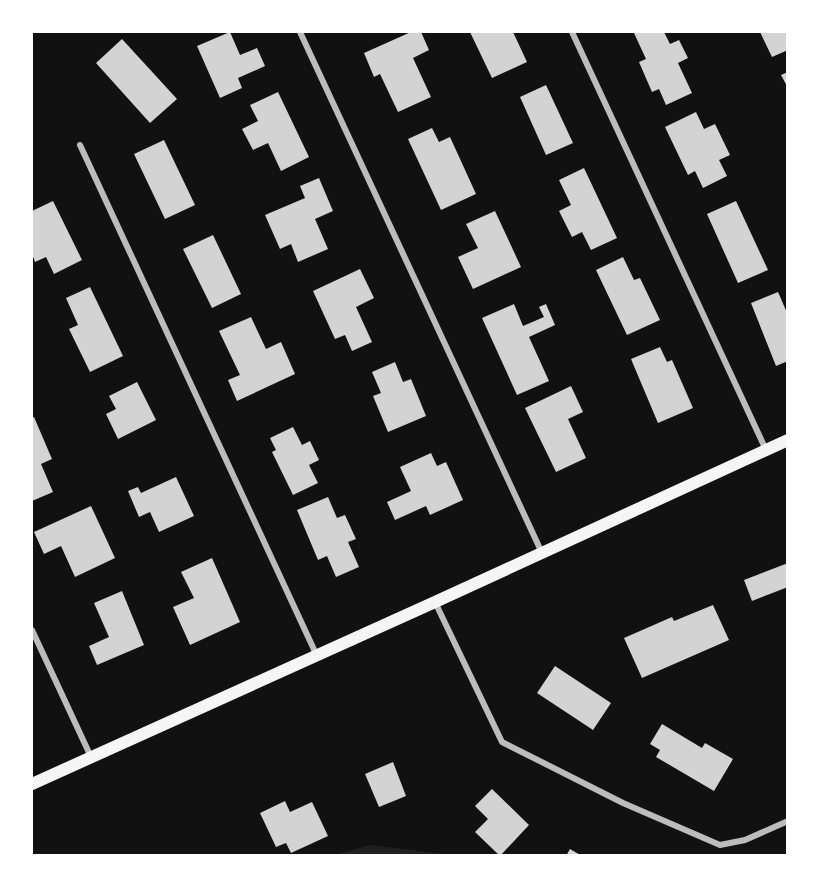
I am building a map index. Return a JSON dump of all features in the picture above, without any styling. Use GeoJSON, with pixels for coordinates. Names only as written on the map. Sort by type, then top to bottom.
{"type":"FeatureCollection","features":[{"type":"Feature","properties":{"kind":"main road"},"geometry":{"type":"LineString","coordinates":[[32,784],[788,440]]}},
{"type":"Feature","properties":{"kind":"street"},"geometry":{"type":"LineString","coordinates":[[300,32],[542,553]]}},
{"type":"Feature","properties":{"kind":"street"},"geometry":{"type":"LineString","coordinates":[[572,32],[766,450]]}},
{"type":"Feature","properties":{"kind":"street"},"geometry":{"type":"LineString","coordinates":[[80,145],[316,656]]}},
{"type":"Feature","properties":{"kind":"street"},"geometry":{"type":"LineString","coordinates":[[435,602],[502,742],[623,803],[720,844],[745,840],[788,821]]}},
{"type":"Feature","properties":{"kind":"street"},"geometry":{"type":"LineString","coordinates":[[32,630],[91,757]]}},
{"type":"Feature","properties":{"kind":"shaded area"},"geometry":{"type":"Polygon","coordinates":[[[370,845],[451,855],[335,855],[370,845]]]}},
{"type":"Feature","properties":{"kind":"building"},"geometry":{"type":"Polygon","coordinates":[[[230,32],[240,55],[257,48],[265,66],[238,78],[242,88],[220,98],[197,46],[230,32]]]}},
{"type":"Feature","properties":{"kind":"building"},"geometry":{"type":"Polygon","coordinates":[[[411,32],[421,32],[429,50],[413,58],[431,97],[398,112],[380,74],[374,77],[364,53],[411,32]]]}},
{"type":"Feature","properties":{"kind":"building"},"geometry":{"type":"Polygon","coordinates":[[[470,32],[513,32],[527,62],[492,78],[470,32]]]}},
{"type":"Feature","properties":{"kind":"building"},"geometry":{"type":"Polygon","coordinates":[[[664,32],[670,44],[679,40],[688,58],[678,63],[692,93],[666,105],[659,89],[652,92],[639,62],[646,59],[634,33],[664,32]]]}},
{"type":"Feature","properties":{"kind":"building"},"geometry":{"type":"Polygon","coordinates":[[[760,32],[788,32],[788,50],[772,57],[760,32]]]}},
{"type":"Feature","properties":{"kind":"building"},"geometry":{"type":"Polygon","coordinates":[[[122,39],[177,99],[150,123],[96,63],[122,39]]]}},
{"type":"Feature","properties":{"kind":"building"},"geometry":{"type":"Polygon","coordinates":[[[788,72],[788,88],[781,75],[788,72]]]}},
{"type":"Feature","properties":{"kind":"building"},"geometry":{"type":"Polygon","coordinates":[[[546,85],[573,143],[546,155],[520,97],[546,85]]]}},
{"type":"Feature","properties":{"kind":"building"},"geometry":{"type":"Polygon","coordinates":[[[278,92],[309,157],[281,171],[268,143],[253,150],[242,129],[258,121],[250,105],[278,92]]]}},
{"type":"Feature","properties":{"kind":"building"},"geometry":{"type":"Polygon","coordinates":[[[696,112],[704,129],[715,124],[730,155],[719,160],[727,176],[703,188],[695,171],[688,175],[665,127],[696,112]]]}},
{"type":"Feature","properties":{"kind":"building"},"geometry":{"type":"Polygon","coordinates":[[[432,128],[439,142],[450,137],[476,194],[441,210],[408,139],[432,128]]]}},
{"type":"Feature","properties":{"kind":"building"},"geometry":{"type":"Polygon","coordinates":[[[164,140],[195,205],[165,219],[134,154],[164,140]]]}},
{"type":"Feature","properties":{"kind":"building"},"geometry":{"type":"Polygon","coordinates":[[[584,168],[617,238],[591,250],[582,232],[572,237],[559,211],[571,205],[559,180],[584,168]]]}},
{"type":"Feature","properties":{"kind":"building"},"geometry":{"type":"Polygon","coordinates":[[[319,178],[333,211],[315,219],[328,249],[298,262],[291,244],[280,249],[265,215],[305,198],[300,186],[319,178]]]}},
{"type":"Feature","properties":{"kind":"building"},"geometry":{"type":"Polygon","coordinates":[[[53,201],[82,260],[54,274],[46,257],[35,262],[32,254],[32,211],[53,201]]]}},
{"type":"Feature","properties":{"kind":"building"},"geometry":{"type":"Polygon","coordinates":[[[736,201],[768,270],[738,283],[707,214],[736,201]]]}},
{"type":"Feature","properties":{"kind":"building"},"geometry":{"type":"Polygon","coordinates":[[[495,211],[521,267],[473,289],[458,257],[478,248],[466,224],[495,211]]]}},
{"type":"Feature","properties":{"kind":"building"},"geometry":{"type":"Polygon","coordinates":[[[213,235],[241,294],[212,308],[183,249],[213,235]]]}},
{"type":"Feature","properties":{"kind":"building"},"geometry":{"type":"Polygon","coordinates":[[[623,257],[634,280],[640,278],[660,320],[627,335],[596,270],[623,257]]]}},
{"type":"Feature","properties":{"kind":"building"},"geometry":{"type":"Polygon","coordinates":[[[360,269],[374,298],[356,307],[372,342],[352,351],[345,335],[335,339],[313,291],[360,269]]]}},
{"type":"Feature","properties":{"kind":"building"},"geometry":{"type":"Polygon","coordinates":[[[90,287],[123,356],[90,372],[69,329],[78,325],[66,298],[90,287]]]}},
{"type":"Feature","properties":{"kind":"building"},"geometry":{"type":"Polygon","coordinates":[[[778,292],[788,315],[788,361],[776,366],[751,303],[778,292]]]}},
{"type":"Feature","properties":{"kind":"building"},"geometry":{"type":"Polygon","coordinates":[[[514,304],[523,326],[544,317],[539,307],[546,304],[555,325],[529,337],[549,381],[517,395],[482,318],[514,304]]]}},
{"type":"Feature","properties":{"kind":"building"},"geometry":{"type":"Polygon","coordinates":[[[251,317],[266,349],[281,342],[295,374],[237,401],[228,380],[240,375],[219,331],[251,317]]]}},
{"type":"Feature","properties":{"kind":"building"},"geometry":{"type":"Polygon","coordinates":[[[660,347],[667,362],[672,360],[693,408],[658,423],[631,359],[660,347]]]}},
{"type":"Feature","properties":{"kind":"building"},"geometry":{"type":"Polygon","coordinates":[[[395,362],[403,382],[411,379],[426,416],[388,432],[373,396],[381,393],[372,372],[395,362]]]}},
{"type":"Feature","properties":{"kind":"building"},"geometry":{"type":"Polygon","coordinates":[[[137,382],[156,420],[118,439],[106,414],[116,409],[109,396],[137,382]]]}},
{"type":"Feature","properties":{"kind":"building"},"geometry":{"type":"Polygon","coordinates":[[[571,386],[583,412],[568,419],[586,458],[556,472],[525,408],[571,386]]]}},
{"type":"Feature","properties":{"kind":"building"},"geometry":{"type":"Polygon","coordinates":[[[34,417],[52,459],[41,464],[53,492],[32,501],[32,418],[34,417]]]}},
{"type":"Feature","properties":{"kind":"building"},"geometry":{"type":"Polygon","coordinates":[[[293,427],[302,445],[310,441],[319,460],[309,465],[318,483],[293,495],[272,452],[276,450],[270,438],[293,427]]]}},
{"type":"Feature","properties":{"kind":"building"},"geometry":{"type":"Polygon","coordinates":[[[431,453],[437,466],[446,462],[463,500],[430,515],[426,506],[395,520],[387,502],[411,491],[400,467],[431,453]]]}},
{"type":"Feature","properties":{"kind":"building"},"geometry":{"type":"Polygon","coordinates":[[[176,477],[194,516],[159,532],[150,512],[139,517],[128,491],[138,487],[141,493],[176,477]]]}},
{"type":"Feature","properties":{"kind":"building"},"geometry":{"type":"Polygon","coordinates":[[[328,497],[337,518],[345,515],[356,539],[348,542],[359,567],[336,577],[327,556],[318,560],[297,510],[328,497]]]}},
{"type":"Feature","properties":{"kind":"building"},"geometry":{"type":"Polygon","coordinates":[[[91,506],[115,558],[75,577],[61,546],[44,554],[34,532],[91,506]]]}},
{"type":"Feature","properties":{"kind":"building"},"geometry":{"type":"Polygon","coordinates":[[[212,558],[240,622],[190,645],[173,607],[194,598],[181,572],[212,558]]]}},
{"type":"Feature","properties":{"kind":"building"},"geometry":{"type":"Polygon","coordinates":[[[788,563],[788,587],[752,601],[744,580],[788,563]]]}},
{"type":"Feature","properties":{"kind":"building"},"geometry":{"type":"Polygon","coordinates":[[[122,591],[144,645],[97,665],[89,646],[109,637],[94,603],[122,591]]]}},
{"type":"Feature","properties":{"kind":"building"},"geometry":{"type":"Polygon","coordinates":[[[713,605],[729,640],[642,678],[624,638],[672,617],[674,621],[713,605]]]}},
{"type":"Feature","properties":{"kind":"building"},"geometry":{"type":"Polygon","coordinates":[[[555,666],[611,703],[593,730],[537,693],[555,666]]]}},
{"type":"Feature","properties":{"kind":"building"},"geometry":{"type":"Polygon","coordinates":[[[662,724],[702,748],[705,743],[733,759],[714,791],[656,757],[660,750],[650,744],[662,724]]]}},
{"type":"Feature","properties":{"kind":"building"},"geometry":{"type":"Polygon","coordinates":[[[393,762],[406,796],[379,807],[365,774],[393,762]]]}},
{"type":"Feature","properties":{"kind":"building"},"geometry":{"type":"Polygon","coordinates":[[[492,789],[529,825],[500,856],[475,832],[488,819],[475,806],[492,789]]]}},
{"type":"Feature","properties":{"kind":"building"},"geometry":{"type":"Polygon","coordinates":[[[285,801],[290,812],[312,802],[328,836],[291,853],[286,843],[276,847],[260,813],[285,801]]]}},
{"type":"Feature","properties":{"kind":"building"},"geometry":{"type":"Polygon","coordinates":[[[570,849],[582,856],[566,856],[570,849]]]}}]}
